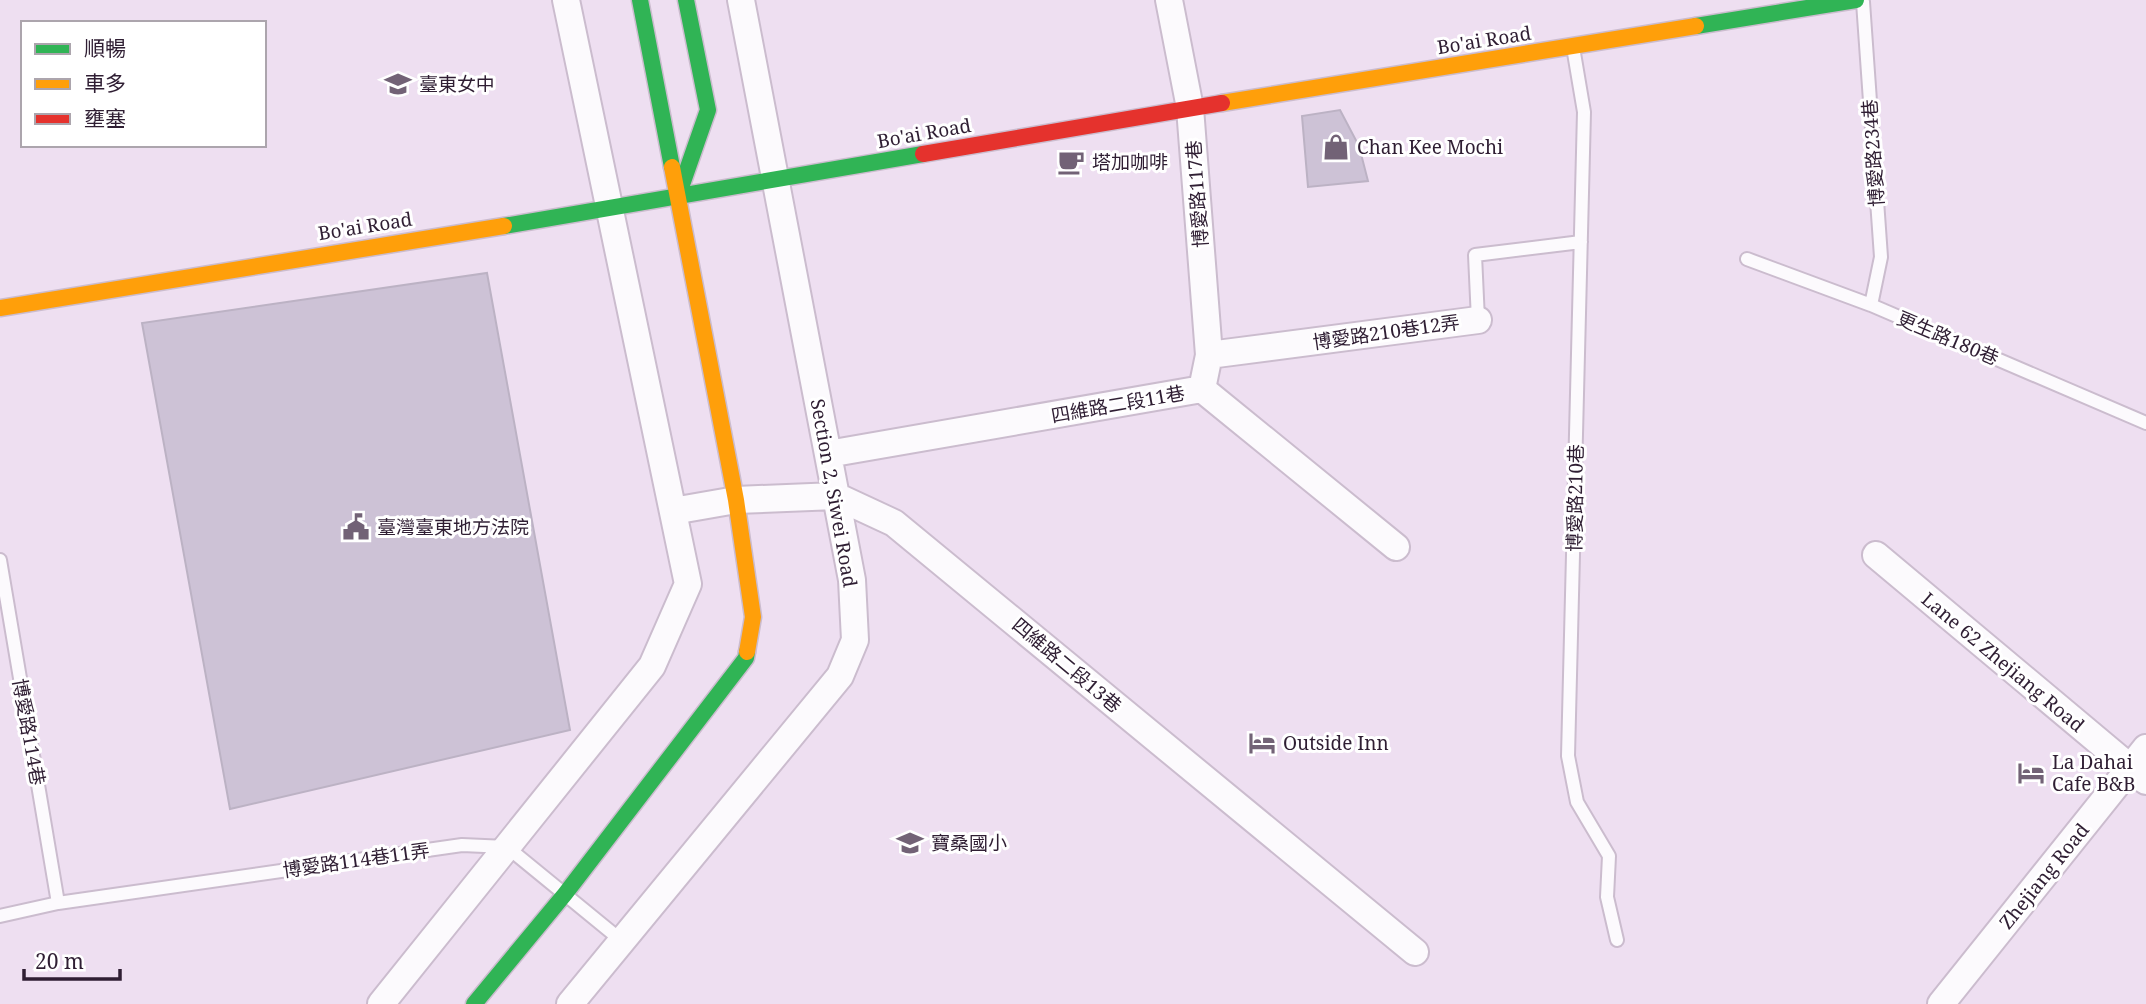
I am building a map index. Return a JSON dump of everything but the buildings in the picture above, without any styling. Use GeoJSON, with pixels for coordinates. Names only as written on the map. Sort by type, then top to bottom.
{"type":"FeatureCollection","features":[{"type":"Feature","properties":{"kind":"street"},"geometry":{"type":"LineString","coordinates":[[381,1004],[652,666],[688,584],[566,0]]}},
{"type":"Feature","properties":{"kind":"street"},"geometry":{"type":"LineString","coordinates":[[474,1004],[565,894],[746,658],[753,617],[736,500],[640,0]]}},
{"type":"Feature","properties":{"kind":"street"},"geometry":{"type":"LineString","coordinates":[[678,197],[708,110],[686,0]]}},
{"type":"Feature","properties":{"kind":"street","name":"Section 2, Siwei Road"},"geometry":{"type":"LineString","coordinates":[[570,1004],[840,676],[855,640],[852,580],[741,0]]}},
{"type":"Feature","properties":{"kind":"street","name":"博愛路117巷"},"geometry":{"type":"LineString","coordinates":[[1169,0],[1190,108],[1209,355],[1202,389]]}},
{"type":"Feature","properties":{"kind":"street","name":"Bo'ai Road"},"geometry":{"type":"LineString","coordinates":[[0,308],[678,197],[1190,108],[1856,0]]}},
{"type":"Feature","properties":{"kind":"street","name":"博愛路210巷12弄"},"geometry":{"type":"LineString","coordinates":[[1209,355],[1478,320]]}},
{"type":"Feature","properties":{"kind":"street","name":"四維路二段11巷"},"geometry":{"type":"LineString","coordinates":[[828,454],[1202,389],[1396,547]]}},
{"type":"Feature","properties":{"kind":"street","name":"四維路二段13巷"},"geometry":{"type":"LineString","coordinates":[[673,511],[736,500],[836,496],[894,523],[1415,952]]}},
{"type":"Feature","properties":{"kind":"street","name":"Lane 62 Zhejiang Road"},"geometry":{"type":"LineString","coordinates":[[1876,555],[2141,766]]}},
{"type":"Feature","properties":{"kind":"street","name":"Zhejiang Road"},"geometry":{"type":"LineString","coordinates":[[1954,999],[2141,766]]}},
{"type":"Feature","properties":{"kind":"lane","name":"博愛路234巷"},"geometry":{"type":"LineString","coordinates":[[1863,0],[1881,257],[1871,305]]}},
{"type":"Feature","properties":{"kind":"lane","name":"博愛路210巷"},"geometry":{"type":"LineString","coordinates":[[1573,47],[1584,112],[1568,756],[1577,802],[1609,856],[1607,897],[1616,940]]}},
{"type":"Feature","properties":{"kind":"lane","name":"博愛路210巷12弄"},"geometry":{"type":"LineString","coordinates":[[1478,320],[1475,255],[1581,242]]}},
{"type":"Feature","properties":{"kind":"lane","name":"更生路180巷"},"geometry":{"type":"LineString","coordinates":[[1747,259],[1871,305],[2146,423]]}},
{"type":"Feature","properties":{"kind":"lane","name":"博愛路114巷"},"geometry":{"type":"LineString","coordinates":[[0,560],[58,903]]}},
{"type":"Feature","properties":{"kind":"lane","name":"博愛路114巷11弄"},"geometry":{"type":"LineString","coordinates":[[0,916],[58,903],[462,845],[507,847]]}},
{"type":"Feature","properties":{"kind":"lane"},"geometry":{"type":"LineString","coordinates":[[507,847],[622,941]]}},
{"type":"Feature","properties":{"kind":"traffic: fast"},"geometry":{"type":"LineString","coordinates":[[640,0],[672,167]]}},
{"type":"Feature","properties":{"kind":"traffic: fast"},"geometry":{"type":"LineString","coordinates":[[678,196],[708,110],[686,0]]}},
{"type":"Feature","properties":{"kind":"traffic: fast"},"geometry":{"type":"LineString","coordinates":[[1696,26],[1856,0]]}},
{"type":"Feature","properties":{"kind":"traffic: fast"},"geometry":{"type":"LineString","coordinates":[[504,226],[923,154]]}},
{"type":"Feature","properties":{"kind":"traffic: fast"},"geometry":{"type":"LineString","coordinates":[[474,1004],[565,894],[746,658],[747,652]]}},
{"type":"Feature","properties":{"kind":"traffic: slow"},"geometry":{"type":"LineString","coordinates":[[1222,103],[1696,26]]}},
{"type":"Feature","properties":{"kind":"traffic: slow"},"geometry":{"type":"LineString","coordinates":[[672,167],[736,500],[753,617],[747,652]]}},
{"type":"Feature","properties":{"kind":"traffic: slow"},"geometry":{"type":"LineString","coordinates":[[0,308],[504,226]]}},
{"type":"Feature","properties":{"kind":"traffic: jam"},"geometry":{"type":"LineString","coordinates":[[923,154],[1222,103]]}},
{"type":"Feature","properties":{"kind":"place","name":"臺東女中"},"geometry":{"type":"Point","coordinates":[398,84]}},
{"type":"Feature","properties":{"kind":"place","name":"Chan Kee Mochi"},"geometry":{"type":"Point","coordinates":[1336,147]}},
{"type":"Feature","properties":{"kind":"place","name":"塔加咖啡"},"geometry":{"type":"Point","coordinates":[1071,162]}},
{"type":"Feature","properties":{"kind":"place","name":"臺灣臺東地方法院"},"geometry":{"type":"Point","coordinates":[356,527]}},
{"type":"Feature","properties":{"kind":"place","name":"Outside Inn"},"geometry":{"type":"Point","coordinates":[1262,743]}},
{"type":"Feature","properties":{"kind":"place","name":"La Dahai Cafe B&B"},"geometry":{"type":"Point","coordinates":[2031,773]}},
{"type":"Feature","properties":{"kind":"place","name":"寶桑國小"},"geometry":{"type":"Point","coordinates":[910,843]}}]}
